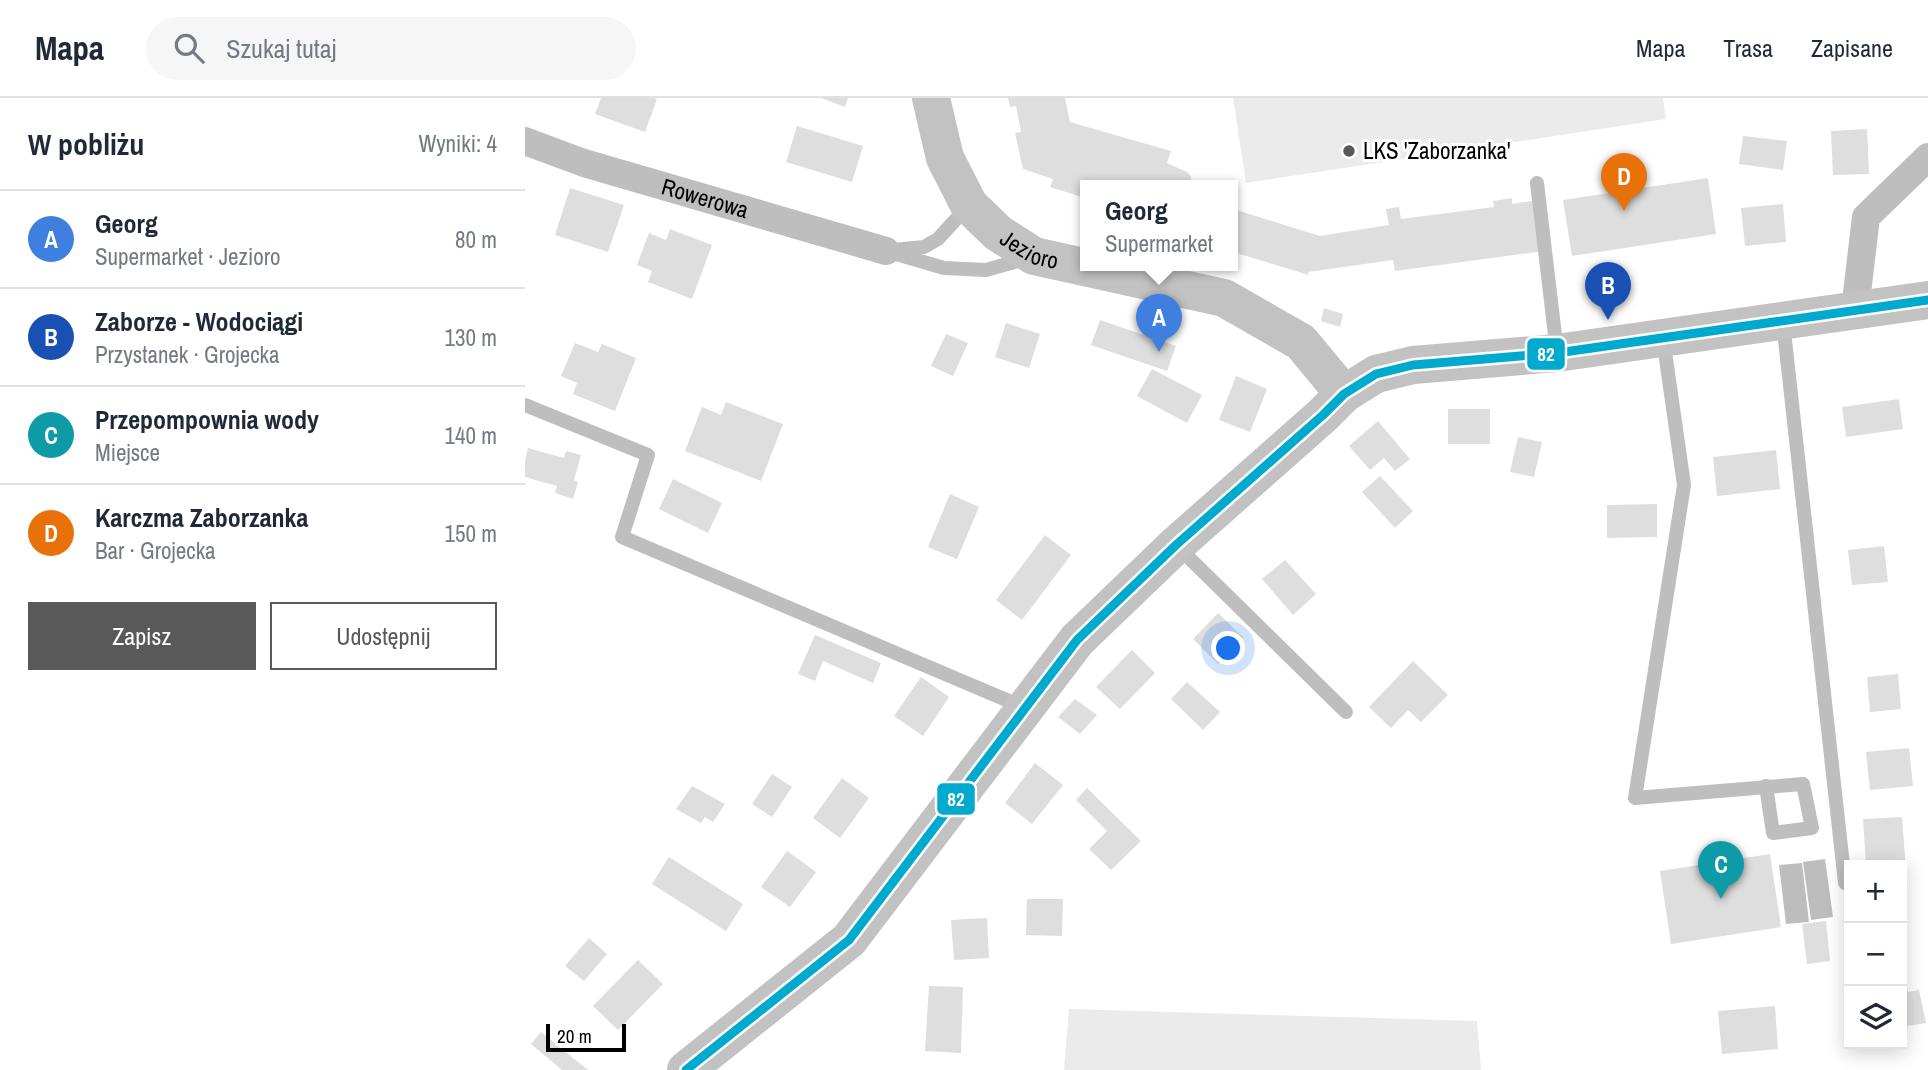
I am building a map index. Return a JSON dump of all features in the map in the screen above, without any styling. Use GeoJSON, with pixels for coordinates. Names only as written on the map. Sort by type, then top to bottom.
{"type":"FeatureCollection","features":[{"type":"Feature","properties":{"kind":"street","name":"Jezioro"},"geometry":{"type":"LineString","coordinates":[[931,98],[945,158],[969,205],[998,233],[1034,257],[1080,267]]}},
{"type":"Feature","properties":{"kind":"street","name":"Rowerowa"},"geometry":{"type":"LineString","coordinates":[[525,141],[584,163],[886,251]]}},
{"type":"Feature","properties":{"kind":"street"},"geometry":{"type":"LineString","coordinates":[[1855,310],[1866,217],[1928,157]]}},
{"type":"Feature","properties":{"kind":"street","name":"Jezioro"},"geometry":{"type":"LineString","coordinates":[[1099,271],[1224,298],[1301,342],[1344,394]]}},
{"type":"Feature","properties":{"kind":"street"},"geometry":{"type":"LineString","coordinates":[[685,1070],[849,940],[1077,640],[1176,545],[1344,394],[1376,374],[1413,365],[1557,353],[1928,300]]}},
{"type":"Feature","properties":{"kind":"lane"},"geometry":{"type":"LineString","coordinates":[[1537,183],[1557,353]]}},
{"type":"Feature","properties":{"kind":"lane","name":"Rowerowa"},"geometry":{"type":"LineString","coordinates":[[886,251],[924,247],[938,239],[969,205]]}},
{"type":"Feature","properties":{"kind":"lane","name":"Rowerowa"},"geometry":{"type":"LineString","coordinates":[[886,251],[944,268],[986,270],[1034,257]]}},
{"type":"Feature","properties":{"kind":"lane"},"geometry":{"type":"LineString","coordinates":[[1783,322],[1844,874]]}},
{"type":"Feature","properties":{"kind":"lane"},"geometry":{"type":"LineString","coordinates":[[1663,338],[1684,485],[1635,798],[1766,786]]}},
{"type":"Feature","properties":{"kind":"lane"},"geometry":{"type":"LineString","coordinates":[[525,405],[648,456],[622,537],[1025,708]]}},
{"type":"Feature","properties":{"kind":"lane"},"geometry":{"type":"LineString","coordinates":[[1176,545],[1346,712]]}},
{"type":"Feature","properties":{"kind":"shaded area","name":"LKS 'Zaborzanka'"},"geometry":{"type":"Polygon","coordinates":[[[1233,98],[1663,98],[1666,119],[1246,183],[1233,98]]]}},
{"type":"Feature","properties":{"kind":"shaded area"},"geometry":{"type":"Polygon","coordinates":[[[1825,859],[1833,917],[1811,920],[1803,862],[1825,859]]]}},
{"type":"Feature","properties":{"kind":"shaded area"},"geometry":{"type":"Polygon","coordinates":[[[1802,863],[1809,922],[1786,924],[1779,865],[1802,863]]]}},
{"type":"Feature","properties":{"kind":"shaded area"},"geometry":{"type":"Polygon","coordinates":[[[1069,1009],[1477,1021],[1481,1070],[1064,1070],[1069,1009]]]}},
{"type":"Feature","properties":{"kind":"building"},"geometry":{"type":"Polygon","coordinates":[[[601,98],[657,99],[645,132],[595,114],[601,98]]]}},
{"type":"Feature","properties":{"kind":"building"},"geometry":{"type":"Polygon","coordinates":[[[821,98],[848,98],[845,107],[821,98]]]}},
{"type":"Feature","properties":{"kind":"building"},"geometry":{"type":"Polygon","coordinates":[[[1008,98],[1065,98],[1070,122],[1171,151],[1167,163],[1187,172],[1191,180],[1080,180],[1080,196],[1050,187],[1053,179],[1023,169],[1015,133],[1021,132],[1016,106],[1010,107],[1008,98]]]}},
{"type":"Feature","properties":{"kind":"building"},"geometry":{"type":"Polygon","coordinates":[[[797,126],[863,146],[852,182],[786,162],[797,126]]]}},
{"type":"Feature","properties":{"kind":"building"},"geometry":{"type":"Polygon","coordinates":[[[1867,129],[1869,174],[1833,175],[1831,131],[1867,129]]]}},
{"type":"Feature","properties":{"kind":"building"},"geometry":{"type":"Polygon","coordinates":[[[1743,136],[1787,141],[1783,170],[1739,164],[1743,136]]]}},
{"type":"Feature","properties":{"kind":"building"},"geometry":{"type":"Polygon","coordinates":[[[1708,178],[1716,234],[1572,256],[1563,200],[1708,178]]]}},
{"type":"Feature","properties":{"kind":"building"},"geometry":{"type":"Polygon","coordinates":[[[570,188],[624,205],[608,252],[555,235],[570,188]]]}},
{"type":"Feature","properties":{"kind":"building"},"geometry":{"type":"Polygon","coordinates":[[[1512,198],[1512,204],[1544,199],[1551,250],[1395,271],[1393,260],[1308,272],[1309,275],[1238,254],[1238,211],[1320,236],[1389,225],[1386,209],[1399,207],[1401,219],[1494,207],[1493,201],[1512,198]]]}},
{"type":"Feature","properties":{"kind":"building"},"geometry":{"type":"Polygon","coordinates":[[[1783,204],[1786,242],[1745,246],[1741,208],[1783,204]]]}},
{"type":"Feature","properties":{"kind":"building"},"geometry":{"type":"Polygon","coordinates":[[[670,229],[712,245],[692,299],[648,282],[652,271],[637,265],[649,233],[666,240],[670,229]]]}},
{"type":"Feature","properties":{"kind":"building"},"geometry":{"type":"Polygon","coordinates":[[[1324,308],[1343,314],[1340,327],[1321,321],[1324,308]]]}},
{"type":"Feature","properties":{"kind":"building"},"geometry":{"type":"Polygon","coordinates":[[[1100,320],[1176,346],[1167,371],[1091,345],[1100,320]]]}},
{"type":"Feature","properties":{"kind":"building"},"geometry":{"type":"Polygon","coordinates":[[[1006,323],[1040,334],[1029,368],[995,357],[1006,323]]]}},
{"type":"Feature","properties":{"kind":"building"},"geometry":{"type":"Polygon","coordinates":[[[946,334],[968,343],[953,376],[931,366],[946,334]]]}},
{"type":"Feature","properties":{"kind":"building"},"geometry":{"type":"Polygon","coordinates":[[[575,343],[598,352],[602,344],[636,358],[615,411],[573,394],[577,383],[561,376],[575,343]]]}},
{"type":"Feature","properties":{"kind":"building"},"geometry":{"type":"Polygon","coordinates":[[[1152,369],[1202,395],[1187,423],[1137,396],[1152,369]]]}},
{"type":"Feature","properties":{"kind":"building"},"geometry":{"type":"Polygon","coordinates":[[[1236,376],[1267,389],[1250,432],[1219,420],[1236,376]]]}},
{"type":"Feature","properties":{"kind":"building"},"geometry":{"type":"Polygon","coordinates":[[[1899,399],[1903,429],[1846,437],[1842,407],[1899,399]]]}},
{"type":"Feature","properties":{"kind":"building"},"geometry":{"type":"Polygon","coordinates":[[[726,402],[783,424],[761,481],[685,451],[702,407],[721,415],[726,402]]]}},
{"type":"Feature","properties":{"kind":"building"},"geometry":{"type":"Polygon","coordinates":[[[1448,409],[1490,409],[1490,444],[1448,444],[1448,409]]]}},
{"type":"Feature","properties":{"kind":"building"},"geometry":{"type":"Polygon","coordinates":[[[1378,421],[1410,459],[1395,471],[1384,458],[1370,470],[1349,446],[1378,421]]]}},
{"type":"Feature","properties":{"kind":"building"},"geometry":{"type":"Polygon","coordinates":[[[1518,437],[1542,442],[1534,477],[1510,472],[1518,437]]]}},
{"type":"Feature","properties":{"kind":"building"},"geometry":{"type":"Polygon","coordinates":[[[528,448],[564,458],[566,451],[581,455],[574,480],[578,482],[573,499],[555,493],[557,486],[525,477],[528,448]]]}},
{"type":"Feature","properties":{"kind":"building"},"geometry":{"type":"Polygon","coordinates":[[[1776,450],[1780,489],[1717,496],[1713,457],[1776,450]]]}},
{"type":"Feature","properties":{"kind":"building"},"geometry":{"type":"Polygon","coordinates":[[[1380,476],[1413,511],[1395,528],[1362,492],[1380,476]]]}},
{"type":"Feature","properties":{"kind":"building"},"geometry":{"type":"Polygon","coordinates":[[[673,479],[722,503],[708,533],[659,509],[673,479]]]}},
{"type":"Feature","properties":{"kind":"building"},"geometry":{"type":"Polygon","coordinates":[[[950,494],[979,507],[957,559],[928,547],[950,494]]]}},
{"type":"Feature","properties":{"kind":"building"},"geometry":{"type":"Polygon","coordinates":[[[1657,504],[1657,537],[1607,538],[1607,505],[1657,504]]]}},
{"type":"Feature","properties":{"kind":"building"},"geometry":{"type":"Polygon","coordinates":[[[1045,535],[1071,555],[1022,620],[996,600],[1045,535]]]}},
{"type":"Feature","properties":{"kind":"building"},"geometry":{"type":"Polygon","coordinates":[[[1884,546],[1888,582],[1852,585],[1848,550],[1884,546]]]}},
{"type":"Feature","properties":{"kind":"building"},"geometry":{"type":"Polygon","coordinates":[[[1285,560],[1316,594],[1293,615],[1262,579],[1285,560]]]}},
{"type":"Feature","properties":{"kind":"building"},"geometry":{"type":"Polygon","coordinates":[[[1218,613],[1243,637],[1218,664],[1193,639],[1218,613]]]}},
{"type":"Feature","properties":{"kind":"building"},"geometry":{"type":"Polygon","coordinates":[[[815,635],[881,663],[873,683],[823,661],[815,681],[798,674],[815,635]]]}},
{"type":"Feature","properties":{"kind":"building"},"geometry":{"type":"Polygon","coordinates":[[[1132,650],[1155,673],[1120,709],[1096,687],[1132,650]]]}},
{"type":"Feature","properties":{"kind":"building"},"geometry":{"type":"Polygon","coordinates":[[[1413,661],[1448,695],[1421,722],[1408,710],[1391,728],[1369,707],[1413,661]]]}},
{"type":"Feature","properties":{"kind":"building"},"geometry":{"type":"Polygon","coordinates":[[[1898,674],[1901,709],[1870,712],[1867,677],[1898,674]]]}},
{"type":"Feature","properties":{"kind":"building"},"geometry":{"type":"Polygon","coordinates":[[[921,677],[949,697],[923,736],[894,716],[921,677]]]}},
{"type":"Feature","properties":{"kind":"building"},"geometry":{"type":"Polygon","coordinates":[[[1187,682],[1220,712],[1203,730],[1171,699],[1187,682]]]}},
{"type":"Feature","properties":{"kind":"building"},"geometry":{"type":"Polygon","coordinates":[[[1075,699],[1097,715],[1080,734],[1058,717],[1075,699]]]}},
{"type":"Feature","properties":{"kind":"building"},"geometry":{"type":"Polygon","coordinates":[[[1909,748],[1913,786],[1870,790],[1866,752],[1909,748]]]}},
{"type":"Feature","properties":{"kind":"building"},"geometry":{"type":"Polygon","coordinates":[[[1035,763],[1063,785],[1032,824],[1005,803],[1035,763]]]}},
{"type":"Feature","properties":{"kind":"building"},"geometry":{"type":"Polygon","coordinates":[[[772,774],[792,787],[772,817],[752,804],[772,774]]]}},
{"type":"Feature","properties":{"kind":"building"},"geometry":{"type":"Polygon","coordinates":[[[842,778],[869,798],[840,838],[813,818],[842,778]]]}},
{"type":"Feature","properties":{"kind":"building"},"geometry":{"type":"Polygon","coordinates":[[[692,786],[725,804],[713,822],[705,817],[701,823],[676,809],[692,786]]]}},
{"type":"Feature","properties":{"kind":"building"},"geometry":{"type":"Polygon","coordinates":[[[1087,788],[1141,841],[1111,870],[1089,849],[1107,831],[1076,800],[1087,788]]]}},
{"type":"Feature","properties":{"kind":"building"},"geometry":{"type":"Polygon","coordinates":[[[1902,817],[1905,860],[1866,860],[1863,819],[1902,817]]]}},
{"type":"Feature","properties":{"kind":"building"},"geometry":{"type":"Polygon","coordinates":[[[787,851],[816,872],[790,907],[761,887],[787,851]]]}},
{"type":"Feature","properties":{"kind":"building"},"geometry":{"type":"Polygon","coordinates":[[[1770,854],[1781,927],[1671,944],[1660,871],[1770,854]]]}},
{"type":"Feature","properties":{"kind":"building"},"geometry":{"type":"Polygon","coordinates":[[[669,857],[743,904],[726,931],[652,884],[669,857]]]}},
{"type":"Feature","properties":{"kind":"building"},"geometry":{"type":"Polygon","coordinates":[[[1027,899],[1063,899],[1062,936],[1026,935],[1027,899]]]}},
{"type":"Feature","properties":{"kind":"building"},"geometry":{"type":"Polygon","coordinates":[[[987,918],[989,958],[954,960],[951,920],[987,918]]]}},
{"type":"Feature","properties":{"kind":"building"},"geometry":{"type":"Polygon","coordinates":[[[1826,921],[1830,961],[1807,964],[1802,924],[1826,921]]]}},
{"type":"Feature","properties":{"kind":"building"},"geometry":{"type":"Polygon","coordinates":[[[589,938],[607,954],[584,981],[565,966],[589,938]]]}},
{"type":"Feature","properties":{"kind":"building"},"geometry":{"type":"Polygon","coordinates":[[[638,960],[663,984],[618,1030],[593,1006],[638,960]]]}},
{"type":"Feature","properties":{"kind":"building"},"geometry":{"type":"Polygon","coordinates":[[[929,986],[963,987],[961,1053],[925,1051],[929,986]]]}},
{"type":"Feature","properties":{"kind":"building"},"geometry":{"type":"Polygon","coordinates":[[[1907,988],[1908,992],[1919,990],[1926,1023],[1907,1026],[1907,988]]]}},
{"type":"Feature","properties":{"kind":"building"},"geometry":{"type":"Polygon","coordinates":[[[1775,1006],[1778,1049],[1722,1054],[1718,1011],[1775,1006]]]}},
{"type":"Feature","properties":{"kind":"building"},"geometry":{"type":"Polygon","coordinates":[[[541,1032],[588,1070],[562,1070],[531,1044],[541,1032]]]}},
{"type":"Feature","properties":{"kind":"transit line","name":"82"},"geometry":{"type":"LineString","coordinates":[[686,1070],[849,940],[1077,640],[1176,545],[1344,394],[1376,374],[1413,365],[1557,353],[1928,300]]}},
{"type":"Feature","properties":{"kind":"place","name":"LKS 'Zaborzanka'"},"geometry":{"type":"Point","coordinates":[1349,151]}},
{"type":"Feature","properties":{"kind":"place","name":"Karczma Zaborzanka"},"geometry":{"type":"Point","coordinates":[1624,211]}},
{"type":"Feature","properties":{"kind":"place","name":"Zaborze - Wodociągi"},"geometry":{"type":"Point","coordinates":[1608,320]}},
{"type":"Feature","properties":{"kind":"place","name":"Georg"},"geometry":{"type":"Point","coordinates":[1159,352]}},
{"type":"Feature","properties":{"kind":"place","name":"Przepompownia wody"},"geometry":{"type":"Point","coordinates":[1721,899]}}]}
